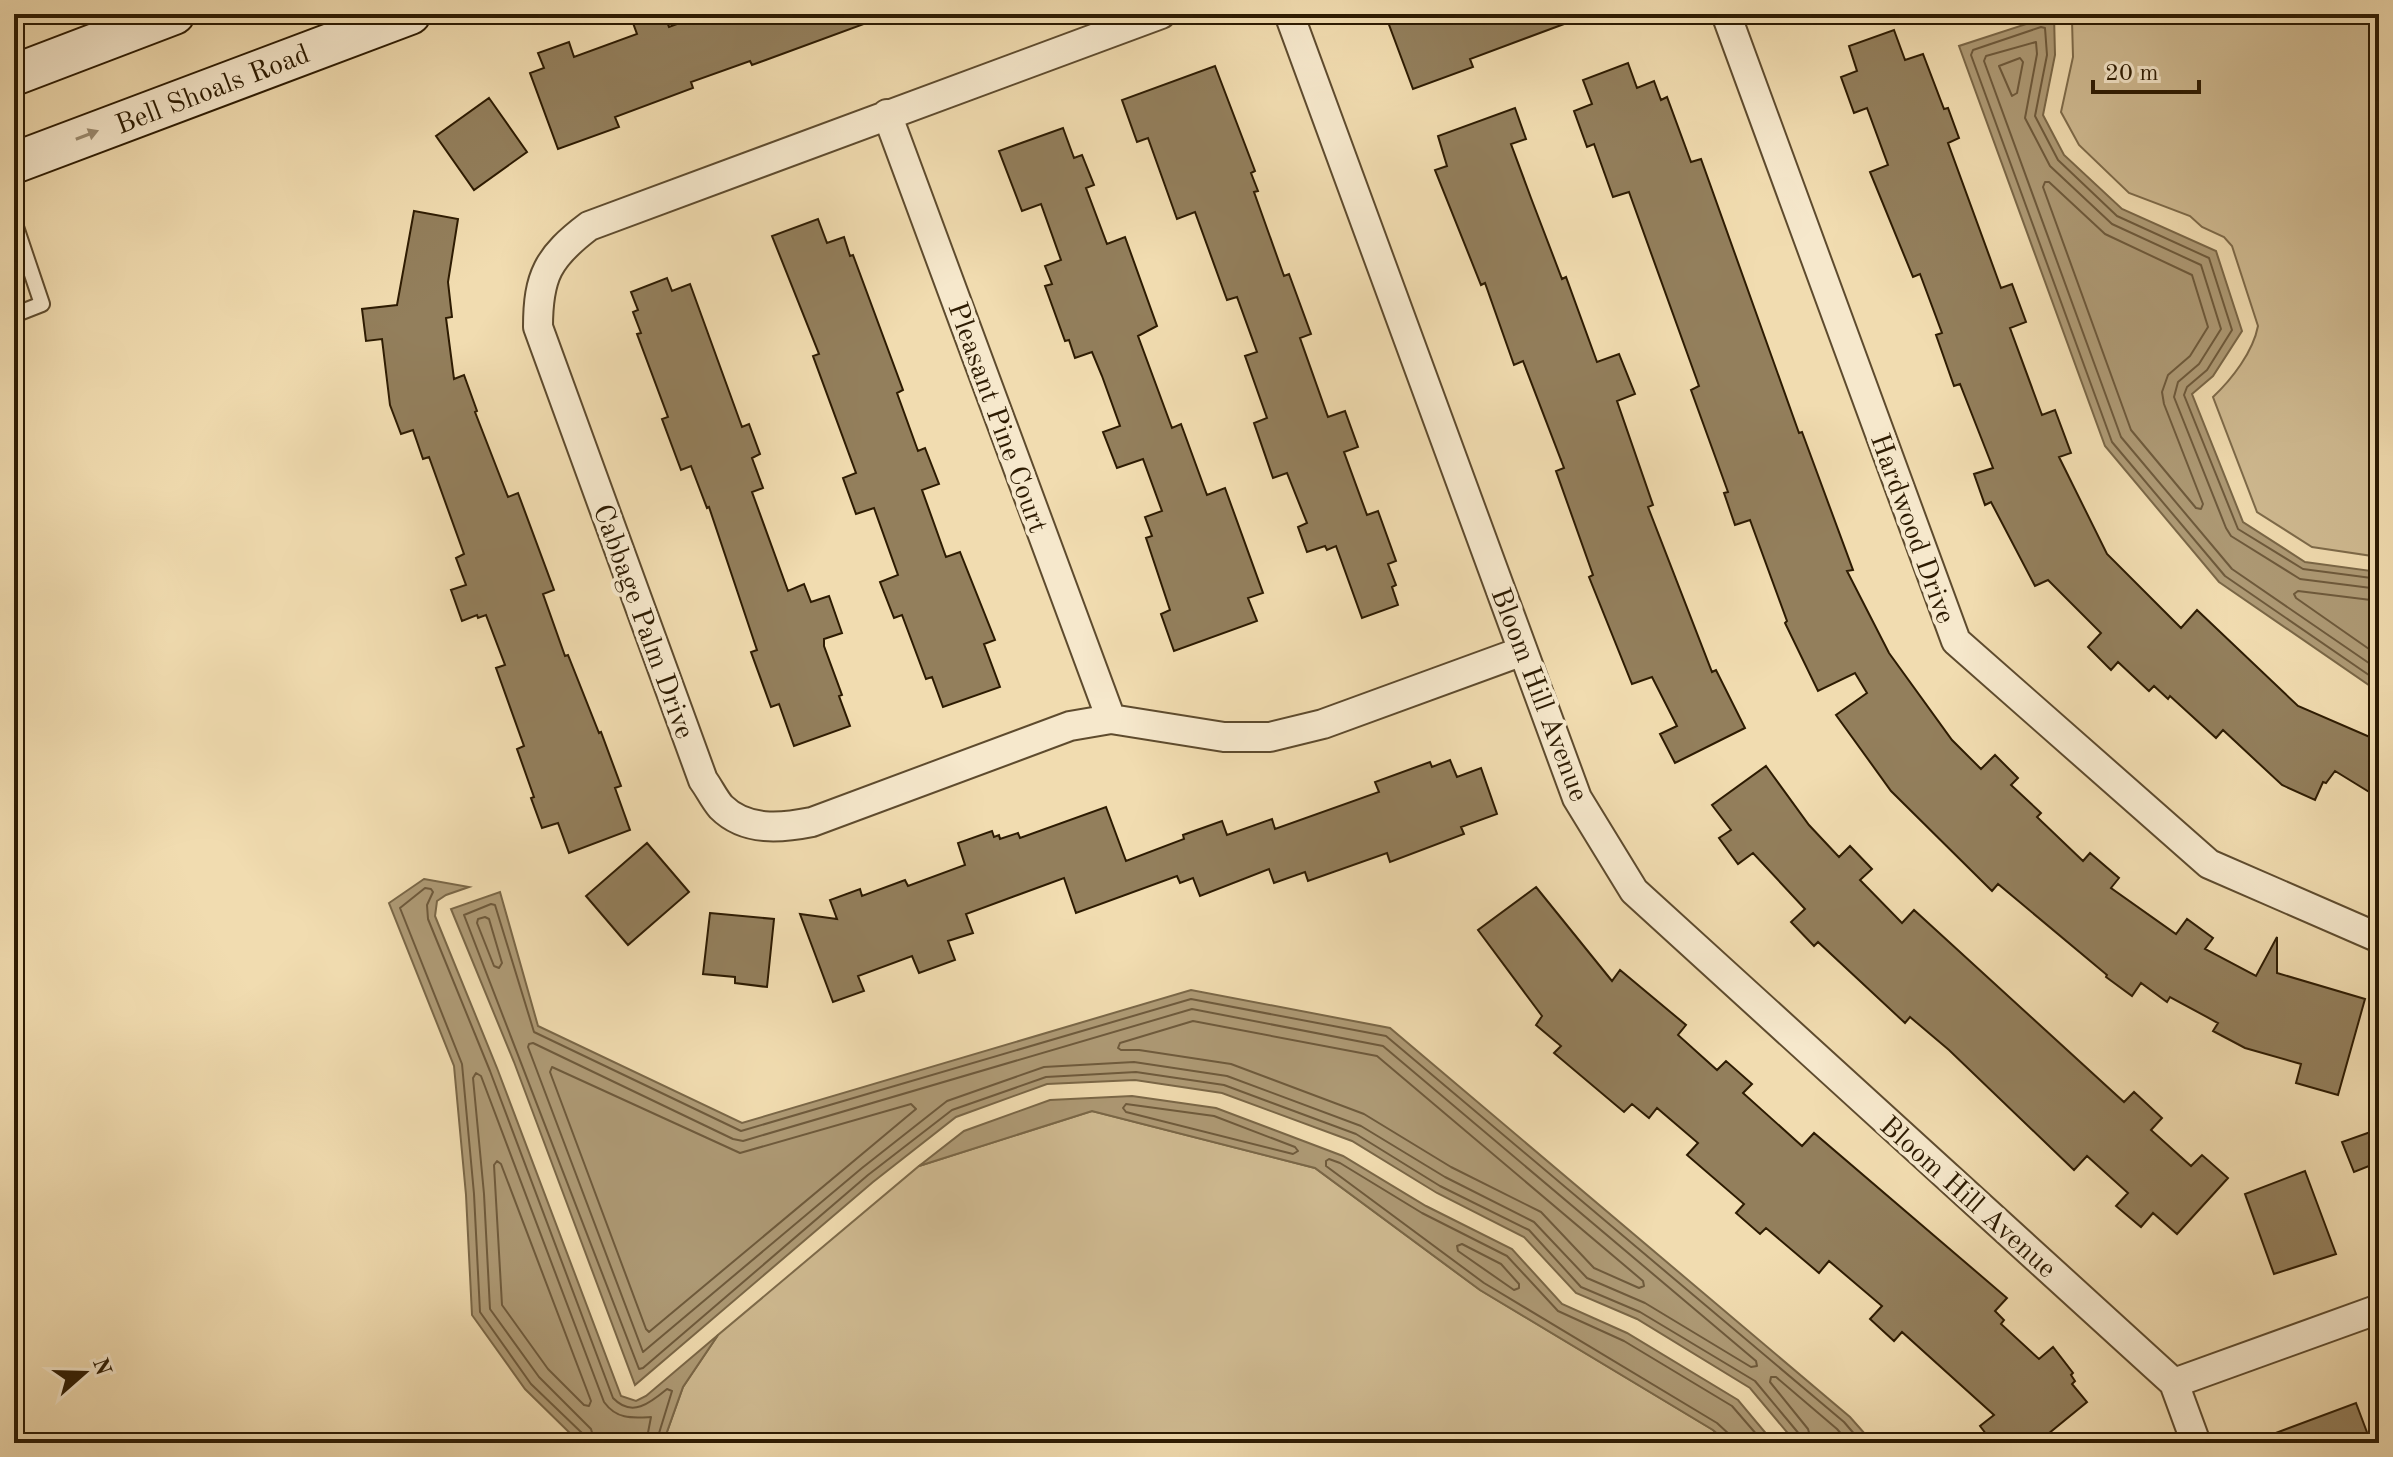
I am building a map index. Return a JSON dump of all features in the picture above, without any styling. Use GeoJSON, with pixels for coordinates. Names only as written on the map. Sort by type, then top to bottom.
{"type":"FeatureCollection","features":[{"type":"Feature","properties":{"kind":"main road"},"geometry":{"type":"LineString","coordinates":[[14,75],[174,14]]}},
{"type":"Feature","properties":{"kind":"main road","name":"Bell Shoals Road"},"geometry":{"type":"LineString","coordinates":[[14,163],[410,14]]}},
{"type":"Feature","properties":{"kind":"street","name":"Cabbage Palm Drive"},"geometry":{"type":"LineString","coordinates":[[1161,14],[589,226],[563,245],[546,271],[538,296],[538,327],[703,780],[722,808],[748,824],[782,828],[812,822],[1070,726],[1111,719],[1224,737],[1270,737],[1323,724],[1523,651]]}},
{"type":"Feature","properties":{"kind":"street","name":"Bloom Hill Avenue"},"geometry":{"type":"LineString","coordinates":[[1289,14],[1577,798],[1634,891],[2174,1383],[2196,1443]]}},
{"type":"Feature","properties":{"kind":"street","name":"Hardwood Drive"},"geometry":{"type":"LineString","coordinates":[[1726,14],[1956,641],[2209,864],[2379,938]]}},
{"type":"Feature","properties":{"kind":"street","name":"Pleasant Pine Court"},"geometry":{"type":"LineString","coordinates":[[887,114],[1111,719]]}},
{"type":"Feature","properties":{"kind":"street"},"geometry":{"type":"LineString","coordinates":[[2174,1383],[2379,1309]]}},
{"type":"Feature","properties":{"kind":"lane"},"geometry":{"type":"LineString","coordinates":[[14,221],[42,304],[14,315]]}},
{"type":"Feature","properties":{"kind":"shaded area"},"geometry":{"type":"Polygon","coordinates":[[[2082,14],[2379,14],[2379,557],[2312,547],[2257,512],[2213,397],[2241,364],[2252,346],[2258,326],[2232,246],[2224,237],[2202,227],[2190,216],[2129,193],[2079,145],[2061,112],[2073,57],[2072,20],[2082,14]]]}},
{"type":"Feature","properties":{"kind":"shaded area"},"geometry":{"type":"Polygon","coordinates":[[[1092,1111],[1315,1168],[1480,1290],[1713,1430],[1728,1443],[663,1443],[683,1387],[718,1335],[919,1166],[1092,1111]]]}},
{"type":"Feature","properties":{"kind":"water"},"geometry":{"type":"Polygon","coordinates":[[[2054,15],[2055,55],[2043,115],[2064,155],[2122,209],[2216,251],[2242,331],[2213,376],[2192,394],[2243,522],[2305,562],[2379,572],[2379,692],[2219,582],[2105,446],[1959,46],[2054,15]]]}},
{"type":"Feature","properties":{"kind":"water"},"geometry":{"type":"Polygon","coordinates":[[[424,879],[469,887],[437,901],[435,916],[497,1068],[621,1396],[636,1401],[646,1396],[718,1335],[683,1387],[663,1443],[580,1443],[525,1389],[472,1315],[466,1195],[454,1066],[389,903],[424,879]]]}},
{"type":"Feature","properties":{"kind":"water"},"geometry":{"type":"Polygon","coordinates":[[[500,892],[538,1026],[742,1123],[1191,990],[1390,1028],[1850,1417],[1873,1443],[1796,1443],[1750,1388],[1637,1319],[1576,1293],[1524,1237],[1437,1193],[1352,1141],[1222,1093],[1135,1080],[1047,1084],[956,1117],[873,1182],[635,1385],[514,1062],[451,909],[500,892]]]}},
{"type":"Feature","properties":{"kind":"water"},"geometry":{"type":"Polygon","coordinates":[[[1132,1096],[1216,1108],[1343,1156],[1426,1206],[1512,1249],[1562,1304],[1627,1333],[1738,1400],[1774,1443],[1728,1443],[1713,1430],[1480,1290],[1315,1168],[1092,1111],[919,1166],[964,1131],[1050,1100],[1132,1096]]]}},
{"type":"Feature","properties":{"kind":"building"},"geometry":{"type":"Polygon","coordinates":[[[664,14],[669,27],[704,14],[882,14],[883,17],[752,65],[750,61],[691,82],[693,88],[615,117],[619,127],[558,149],[530,73],[544,68],[538,53],[569,42],[574,57],[637,34],[633,23],[664,14]]]}},
{"type":"Feature","properties":{"kind":"building"},"geometry":{"type":"Polygon","coordinates":[[[1385,14],[1583,14],[1583,17],[1470,59],[1473,67],[1413,89],[1385,14]]]}},
{"type":"Feature","properties":{"kind":"building"},"geometry":{"type":"Polygon","coordinates":[[[1894,30],[1905,60],[1923,54],[1944,109],[1948,108],[1959,138],[1948,143],[2001,288],[2012,284],[2026,322],[2010,328],[2042,415],[2055,410],[2071,453],[2059,457],[2107,554],[2181,628],[2197,610],[2298,706],[2379,741],[2379,798],[2335,771],[2326,783],[2323,782],[2315,800],[2282,785],[2223,730],[2216,738],[2170,696],[2168,699],[2154,686],[2149,691],[2118,662],[2111,670],[2088,647],[2101,633],[2048,580],[2035,586],[1991,502],[1985,505],[1974,474],[1993,468],[1960,384],[1954,386],[1936,335],[1942,333],[1920,274],[1913,277],[1870,172],[1888,165],[1867,108],[1854,113],[1841,77],[1857,71],[1849,46],[1894,30]]]}},
{"type":"Feature","properties":{"kind":"building"},"geometry":{"type":"Polygon","coordinates":[[[1628,63],[1637,88],[1654,81],[1661,100],[1667,97],[1691,162],[1701,159],[1799,433],[1802,432],[1853,570],[1847,571],[1889,653],[1952,740],[1981,769],[1995,755],[2018,778],[2011,785],[2041,813],[2037,817],[2083,861],[2090,853],[2119,878],[2111,888],[2176,934],[2187,919],[2213,938],[2205,949],[2256,976],[2277,937],[2277,973],[2365,999],[2338,1095],[2296,1083],[2301,1064],[2245,1048],[2213,1031],[2218,1023],[2170,997],[2167,1002],[2141,983],[2132,996],[1998,884],[1992,891],[1891,791],[1836,715],[1867,693],[1855,673],[1818,691],[1785,623],[1787,621],[1750,520],[1735,525],[1724,493],[1728,492],[1691,390],[1699,386],[1629,192],[1613,197],[1594,144],[1587,147],[1574,111],[1592,104],[1583,80],[1628,63]]]}},
{"type":"Feature","properties":{"kind":"building"},"geometry":{"type":"Polygon","coordinates":[[[1215,66],[1255,171],[1251,173],[1258,191],[1254,192],[1284,276],[1289,274],[1311,334],[1300,338],[1328,417],[1345,411],[1358,447],[1344,452],[1367,515],[1378,511],[1396,561],[1388,564],[1396,585],[1392,587],[1398,605],[1362,618],[1336,546],[1307,552],[1298,527],[1307,523],[1287,473],[1273,478],[1254,423],[1267,418],[1245,356],[1257,352],[1237,297],[1227,300],[1195,212],[1177,219],[1148,138],[1137,142],[1122,100],[1215,66]]]}},
{"type":"Feature","properties":{"kind":"building"},"geometry":{"type":"Polygon","coordinates":[[[489,98],[527,152],[474,190],[436,136],[489,98]]]}},
{"type":"Feature","properties":{"kind":"building"},"geometry":{"type":"Polygon","coordinates":[[[1515,108],[1526,139],[1511,144],[1531,198],[1562,279],[1566,277],[1597,362],[1619,354],[1635,394],[1617,401],[1653,505],[1648,507],[1712,672],[1716,670],[1745,728],[1675,763],[1660,734],[1677,726],[1652,677],[1632,684],[1589,577],[1593,575],[1556,471],[1564,468],[1523,361],[1514,365],[1485,283],[1481,285],[1435,170],[1447,166],[1438,136],[1515,108]]]}},
{"type":"Feature","properties":{"kind":"building"},"geometry":{"type":"Polygon","coordinates":[[[1063,128],[1074,158],[1082,155],[1094,185],[1086,188],[1107,244],[1125,237],[1157,326],[1138,336],[1172,428],[1181,424],[1207,495],[1225,488],[1263,593],[1248,598],[1257,621],[1174,651],[1161,614],[1170,610],[1146,538],[1152,536],[1145,517],[1162,511],[1143,459],[1117,468],[1103,432],[1120,426],[1102,376],[1092,352],[1075,358],[1069,340],[1065,341],[1045,286],[1052,284],[1045,266],[1061,260],[1041,204],[1022,211],[999,151],[1063,128]]]}},
{"type":"Feature","properties":{"kind":"building"},"geometry":{"type":"Polygon","coordinates":[[[414,211],[458,219],[448,282],[452,317],[446,318],[454,379],[464,375],[508,497],[518,493],[554,590],[543,594],[565,656],[568,655],[621,786],[615,788],[630,830],[569,853],[558,823],[542,828],[517,749],[524,746],[496,668],[505,665],[486,615],[462,621],[451,590],[466,585],[456,558],[464,554],[429,457],[423,459],[413,430],[401,434],[390,405],[382,339],[366,341],[362,309],[397,305],[414,211]]]}},
{"type":"Feature","properties":{"kind":"building"},"geometry":{"type":"Polygon","coordinates":[[[818,219],[827,243],[844,237],[850,256],[853,255],[903,390],[897,393],[918,451],[925,448],[939,484],[922,490],[946,557],[960,552],[995,640],[984,644],[1000,687],[943,707],[932,677],[926,679],[902,615],[894,618],[880,582],[898,575],[874,508],[856,514],[843,478],[856,473],[813,356],[819,354],[772,236],[818,219]]]}},
{"type":"Feature","properties":{"kind":"building"},"geometry":{"type":"Polygon","coordinates":[[[667,278],[672,291],[690,284],[742,427],[749,424],[760,454],[752,458],[763,488],[752,492],[788,591],[804,584],[811,602],[829,596],[842,633],[824,639],[824,646],[850,726],[794,746],[779,704],[771,707],[751,652],[757,650],[709,507],[691,466],[681,470],[662,419],[668,417],[637,334],[641,333],[633,312],[638,310],[631,292],[667,278]]]}},
{"type":"Feature","properties":{"kind":"building"},"geometry":{"type":"Polygon","coordinates":[[[1450,760],[1457,777],[1481,768],[1497,814],[1461,827],[1464,834],[1390,862],[1387,853],[1308,881],[1305,872],[1274,883],[1269,869],[1200,896],[1193,878],[1180,883],[1177,876],[1076,913],[1064,878],[966,914],[973,933],[948,941],[955,960],[919,973],[912,956],[858,976],[864,991],[833,1002],[800,914],[837,919],[830,900],[860,889],[862,896],[905,880],[908,886],[965,865],[958,843],[992,831],[994,837],[999,835],[1000,839],[1018,833],[1020,838],[1106,807],[1126,861],[1222,821],[1227,835],[1272,819],[1275,829],[1379,792],[1375,782],[1430,762],[1432,767],[1450,760]]]}},
{"type":"Feature","properties":{"kind":"building"},"geometry":{"type":"Polygon","coordinates":[[[1766,766],[1809,825],[1839,857],[1850,846],[1872,869],[1860,880],[1902,923],[1914,910],[2124,1102],[2134,1092],[2162,1118],[2151,1130],[2191,1166],[2202,1155],[2228,1178],[2177,1234],[2153,1213],[2141,1227],[2116,1206],[2128,1193],[2087,1156],[2074,1170],[1949,1050],[1910,1017],[1905,1023],[1818,942],[1814,946],[1791,922],[1805,909],[1753,853],[1738,864],[1719,838],[1731,830],[1712,805],[1766,766]]]}},
{"type":"Feature","properties":{"kind":"building"},"geometry":{"type":"Polygon","coordinates":[[[647,843],[689,892],[628,945],[586,896],[647,843]]]}},
{"type":"Feature","properties":{"kind":"building"},"geometry":{"type":"Polygon","coordinates":[[[1536,887],[1612,981],[1620,970],[1686,1025],[1678,1035],[1717,1070],[1726,1061],[1752,1084],[1743,1093],[1802,1146],[1814,1133],[2007,1298],[1995,1311],[2004,1320],[2001,1324],[2039,1359],[2053,1347],[2073,1373],[2071,1375],[2075,1381],[2072,1384],[2087,1402],[2037,1443],[1993,1443],[1980,1426],[1994,1415],[1902,1332],[1894,1341],[1870,1319],[1882,1306],[1829,1261],[1819,1273],[1766,1228],[1760,1234],[1736,1213],[1744,1204],[1687,1155],[1698,1143],[1657,1108],[1649,1118],[1632,1104],[1624,1112],[1554,1053],[1561,1046],[1536,1025],[1542,1016],[1478,930],[1536,887]]]}},
{"type":"Feature","properties":{"kind":"building"},"geometry":{"type":"Polygon","coordinates":[[[710,913],[774,919],[767,987],[735,983],[735,977],[703,974],[710,913]]]}},
{"type":"Feature","properties":{"kind":"building"},"geometry":{"type":"Polygon","coordinates":[[[2379,1129],[2379,1162],[2354,1172],[2342,1142],[2379,1129]]]}},
{"type":"Feature","properties":{"kind":"building"},"geometry":{"type":"Polygon","coordinates":[[[2305,1171],[2336,1254],[2274,1274],[2245,1194],[2305,1171]]]}},
{"type":"Feature","properties":{"kind":"building"},"geometry":{"type":"Polygon","coordinates":[[[2356,1403],[2371,1443],[2258,1443],[2257,1440],[2356,1403]]]}}]}
